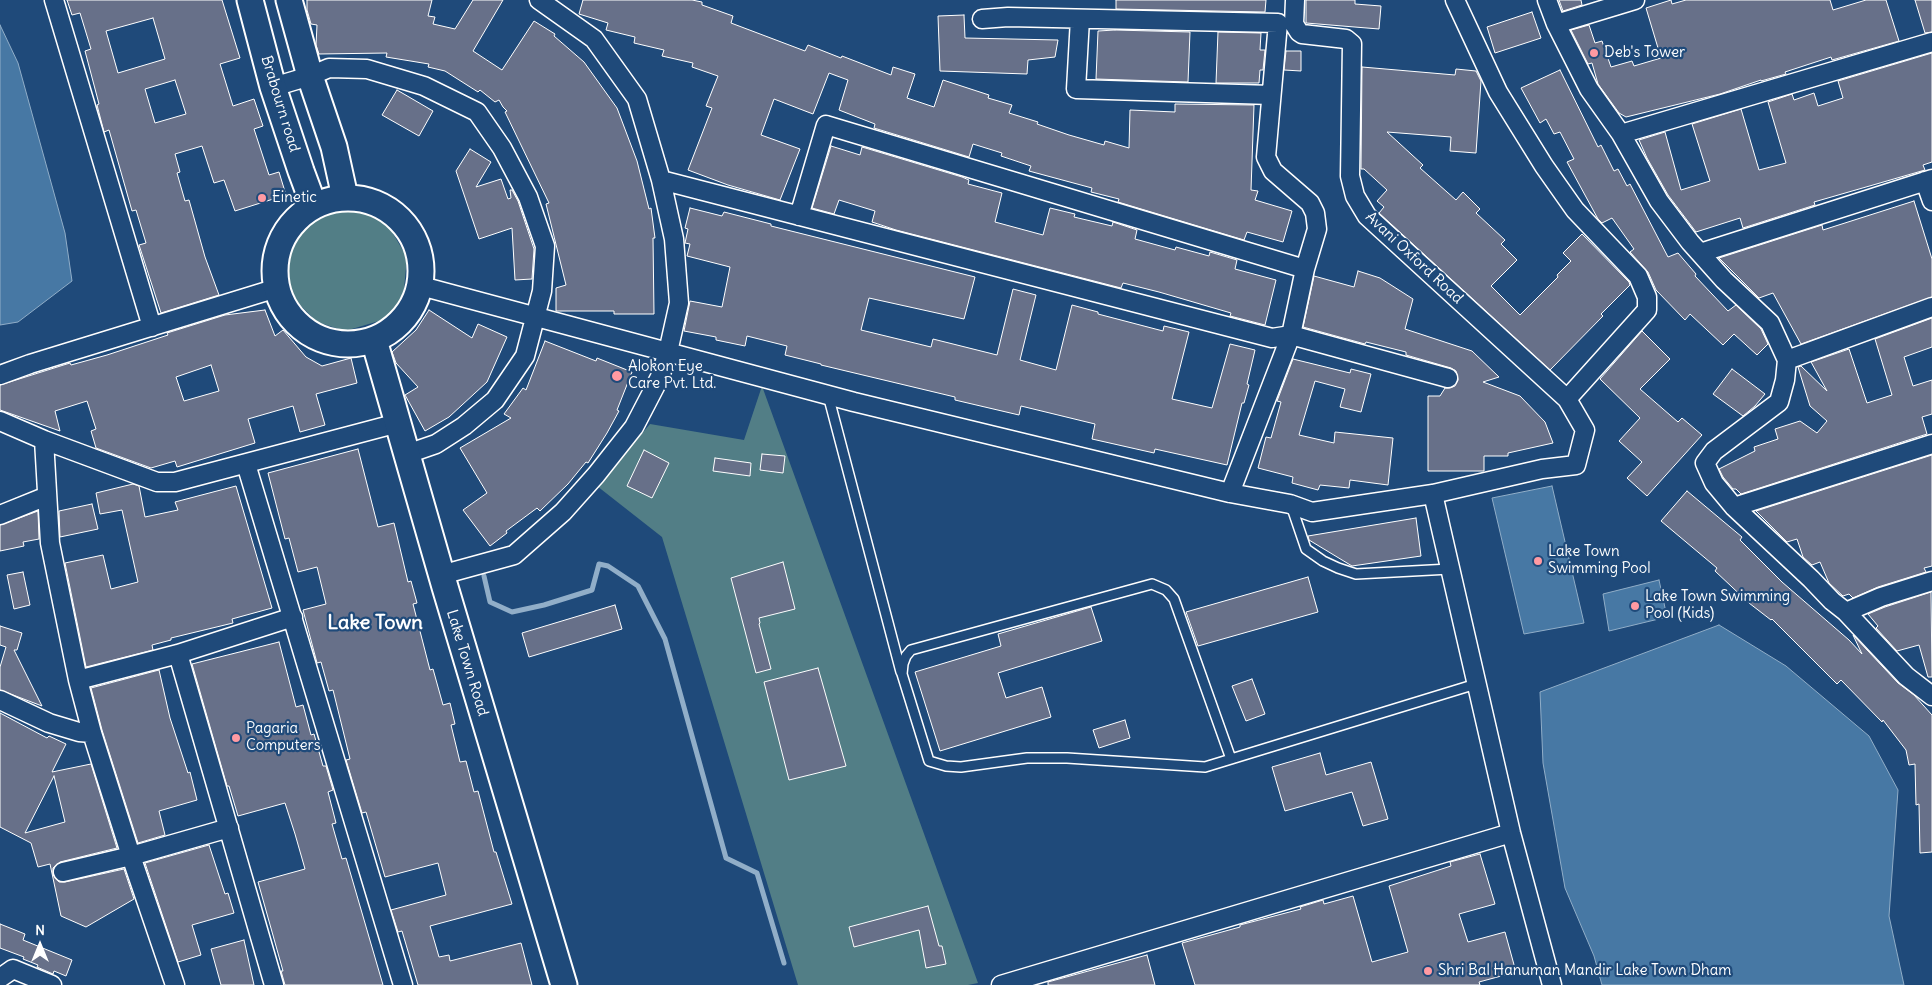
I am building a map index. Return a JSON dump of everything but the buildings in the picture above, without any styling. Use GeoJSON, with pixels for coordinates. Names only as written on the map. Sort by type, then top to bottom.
{"type":"FeatureCollection","features":[{"type":"Feature","properties":{"kind":"street"},"geometry":{"type":"LineString","coordinates":[[54,0],[152,327]]}},
{"type":"Feature","properties":{"kind":"street","name":"Brabourn road"},"geometry":{"type":"LineString","coordinates":[[250,0],[273,87],[314,206]]}},
{"type":"Feature","properties":{"kind":"street"},"geometry":{"type":"LineString","coordinates":[[289,0],[310,76],[334,147],[345,197]]}},
{"type":"Feature","properties":{"kind":"street"},"geometry":{"type":"LineString","coordinates":[[441,575],[514,555],[563,512],[596,475],[634,427],[660,376],[668,352],[679,303],[674,239],[661,180],[637,99],[594,39],[539,0]]}},
{"type":"Feature","properties":{"kind":"street","name":"Avani Oxford Road"},"geometry":{"type":"LineString","coordinates":[[1296,0],[1294,24],[1299,32],[1302,34],[1346,39],[1352,44],[1350,176],[1355,196],[1367,216],[1568,399],[1585,430],[1576,464],[1542,469],[1433,494]]}},
{"type":"Feature","properties":{"kind":"street"},"geometry":{"type":"LineString","coordinates":[[1455,0],[1498,92],[1544,166],[1575,210],[1638,276],[1647,296],[1646,310],[1568,399]]}},
{"type":"Feature","properties":{"kind":"street"},"geometry":{"type":"LineString","coordinates":[[1547,0],[1556,24],[1589,89],[1621,134],[1659,201],[1690,242],[1724,280],[1770,323],[1787,360],[1785,380],[1779,402],[1714,451],[1705,462],[1714,483],[1734,507],[1846,612],[1906,676],[1932,696]]}},
{"type":"Feature","properties":{"kind":"street"},"geometry":{"type":"LineString","coordinates":[[1556,24],[1635,0]]}},
{"type":"Feature","properties":{"kind":"street"},"geometry":{"type":"LineString","coordinates":[[982,19],[1007,8],[1080,19],[1278,23],[1266,157],[1273,171],[1310,203],[1316,212],[1316,229],[1305,269],[1291,335],[1230,493]]}},
{"type":"Feature","properties":{"kind":"street"},"geometry":{"type":"LineString","coordinates":[[1080,19],[1076,89],[1271,95]]}},
{"type":"Feature","properties":{"kind":"street"},"geometry":{"type":"LineString","coordinates":[[1621,134],[1932,42]]}},
{"type":"Feature","properties":{"kind":"street"},"geometry":{"type":"LineString","coordinates":[[273,87],[329,68],[367,69],[424,86],[476,112],[502,148],[528,197],[544,246],[542,290],[525,356],[495,400],[464,426],[436,444],[407,454]]}},
{"type":"Feature","properties":{"kind":"street"},"geometry":{"type":"LineString","coordinates":[[799,216],[826,125],[1305,269]]}},
{"type":"Feature","properties":{"kind":"street"},"geometry":{"type":"LineString","coordinates":[[661,180],[1272,338],[1291,335],[1448,378]]}},
{"type":"Feature","properties":{"kind":"street"},"geometry":{"type":"LineString","coordinates":[[1700,253],[1929,180],[1932,201]]}},
{"type":"Feature","properties":{"kind":"street"},"geometry":{"type":"LineString","coordinates":[[345,197],[372,201],[395,214],[412,234],[421,259],[420,286],[412,309],[395,327],[374,340],[347,343],[333,342],[314,336],[297,323],[284,307],[277,288],[274,269],[278,250],[286,232],[298,217],[314,206],[345,197]]}},
{"type":"Feature","properties":{"kind":"street"},"geometry":{"type":"LineString","coordinates":[[420,286],[828,395],[1230,493],[1290,504],[1312,512],[1433,494],[1511,833],[1552,985]]}},
{"type":"Feature","properties":{"kind":"street"},"geometry":{"type":"LineString","coordinates":[[0,375],[30,364],[277,288]]}},
{"type":"Feature","properties":{"kind":"street"},"geometry":{"type":"LineString","coordinates":[[1787,360],[1932,307]]}},
{"type":"Feature","properties":{"kind":"street","name":"Lake Town Road"},"geometry":{"type":"LineString","coordinates":[[374,340],[441,575],[564,985]]}},
{"type":"Feature","properties":{"kind":"street"},"geometry":{"type":"LineString","coordinates":[[0,421],[44,440],[157,482],[175,482],[398,423]]}},
{"type":"Feature","properties":{"kind":"street"},"geometry":{"type":"LineString","coordinates":[[44,440],[50,543],[78,680],[92,733],[174,985]]}},
{"type":"Feature","properties":{"kind":"street"},"geometry":{"type":"LineString","coordinates":[[1734,507],[1932,444]]}},
{"type":"Feature","properties":{"kind":"street"},"geometry":{"type":"LineString","coordinates":[[246,464],[403,985]]}},
{"type":"Feature","properties":{"kind":"street"},"geometry":{"type":"LineString","coordinates":[[0,515],[48,496]]}},
{"type":"Feature","properties":{"kind":"street"},"geometry":{"type":"LineString","coordinates":[[1846,612],[1881,597],[1932,582]]}},
{"type":"Feature","properties":{"kind":"street"},"geometry":{"type":"LineString","coordinates":[[78,680],[178,654],[293,618]]}},
{"type":"Feature","properties":{"kind":"street"},"geometry":{"type":"LineString","coordinates":[[178,654],[274,985]]}},
{"type":"Feature","properties":{"kind":"street"},"geometry":{"type":"LineString","coordinates":[[0,700],[49,722],[79,732],[92,733]]}},
{"type":"Feature","properties":{"kind":"street"},"geometry":{"type":"LineString","coordinates":[[63,872],[131,856],[228,828]]}},
{"type":"Feature","properties":{"kind":"street"},"geometry":{"type":"LineString","coordinates":[[1001,985],[1511,833]]}},
{"type":"Feature","properties":{"kind":"street"},"geometry":{"type":"LineString","coordinates":[[0,978],[13,969],[52,985]]}},
{"type":"Feature","properties":{"kind":"lane"},"geometry":{"type":"LineString","coordinates":[[828,395],[902,674],[929,761],[946,766],[961,767],[1027,758],[1068,758],[1205,767],[1476,684]]}},
{"type":"Feature","properties":{"kind":"lane"},"geometry":{"type":"LineString","coordinates":[[1290,504],[1306,549],[1323,561],[1338,568],[1356,574],[1450,569]]}},
{"type":"Feature","properties":{"kind":"lane"},"geometry":{"type":"LineString","coordinates":[[902,674],[906,656],[912,650],[1152,584],[1166,590],[1174,599],[1231,759]]}},
{"type":"Feature","properties":{"kind":"green space"},"geometry":{"type":"Polygon","coordinates":[[[358,204],[383,217],[407,257],[404,289],[396,316],[345,331],[317,322],[297,302],[288,282],[288,259],[304,224],[332,207],[358,204]]]}},
{"type":"Feature","properties":{"kind":"green space"},"geometry":{"type":"Polygon","coordinates":[[[762,386],[978,983],[968,985],[798,985],[662,537],[597,486],[650,424],[744,440],[762,386]]]}},
{"type":"Feature","properties":{"kind":"water"},"geometry":{"type":"Polygon","coordinates":[[[0,25],[18,63],[65,233],[72,281],[18,322],[0,325],[0,25]]]}},
{"type":"Feature","properties":{"kind":"water","name":"Lake Town Swimming Pool"},"geometry":{"type":"Polygon","coordinates":[[[1552,486],[1584,623],[1524,634],[1492,498],[1552,486]]]}},
{"type":"Feature","properties":{"kind":"water","name":"Lake Town Swimming Pool (Kids)"},"geometry":{"type":"Polygon","coordinates":[[[1659,580],[1667,617],[1609,631],[1603,594],[1659,580]]]}},
{"type":"Feature","properties":{"kind":"water"},"geometry":{"type":"Polygon","coordinates":[[[1719,625],[1786,666],[1869,736],[1898,790],[1889,916],[1904,985],[1602,985],[1594,956],[1565,888],[1543,763],[1540,692],[1719,625]]]}},
{"type":"Feature","properties":{"kind":"waterway"},"geometry":{"type":"LineString","coordinates":[[484,576],[490,602],[512,612],[544,605],[592,590],[599,564],[608,566],[638,586],[665,639],[726,858],[757,873],[784,963]]}},
{"type":"Feature","properties":{"kind":"place","name":"Deb's Tower"},"geometry":{"type":"Point","coordinates":[1594,53]}},
{"type":"Feature","properties":{"kind":"place","name":"Einetic"},"geometry":{"type":"Point","coordinates":[262,198]}},
{"type":"Feature","properties":{"kind":"place","name":"Alokon Eye Care Pvt. Ltd."},"geometry":{"type":"Point","coordinates":[617,376]}},
{"type":"Feature","properties":{"kind":"place","name":"Lake Town Swimming Pool"},"geometry":{"type":"Point","coordinates":[1538,561]}},
{"type":"Feature","properties":{"kind":"place","name":"Lake Town Swimming Pool (Kids)"},"geometry":{"type":"Point","coordinates":[1635,606]}},
{"type":"Feature","properties":{"kind":"place","name":"Pagaria Computers"},"geometry":{"type":"Point","coordinates":[236,738]}},
{"type":"Feature","properties":{"kind":"place","name":"Shri Bal Hanuman Mandir Lake Town Dham"},"geometry":{"type":"Point","coordinates":[1428,971]}},
{"type":"Feature","properties":{"kind":"district","name":"Lake Town"},"geometry":{"type":"Point","coordinates":[375,623]}}]}
